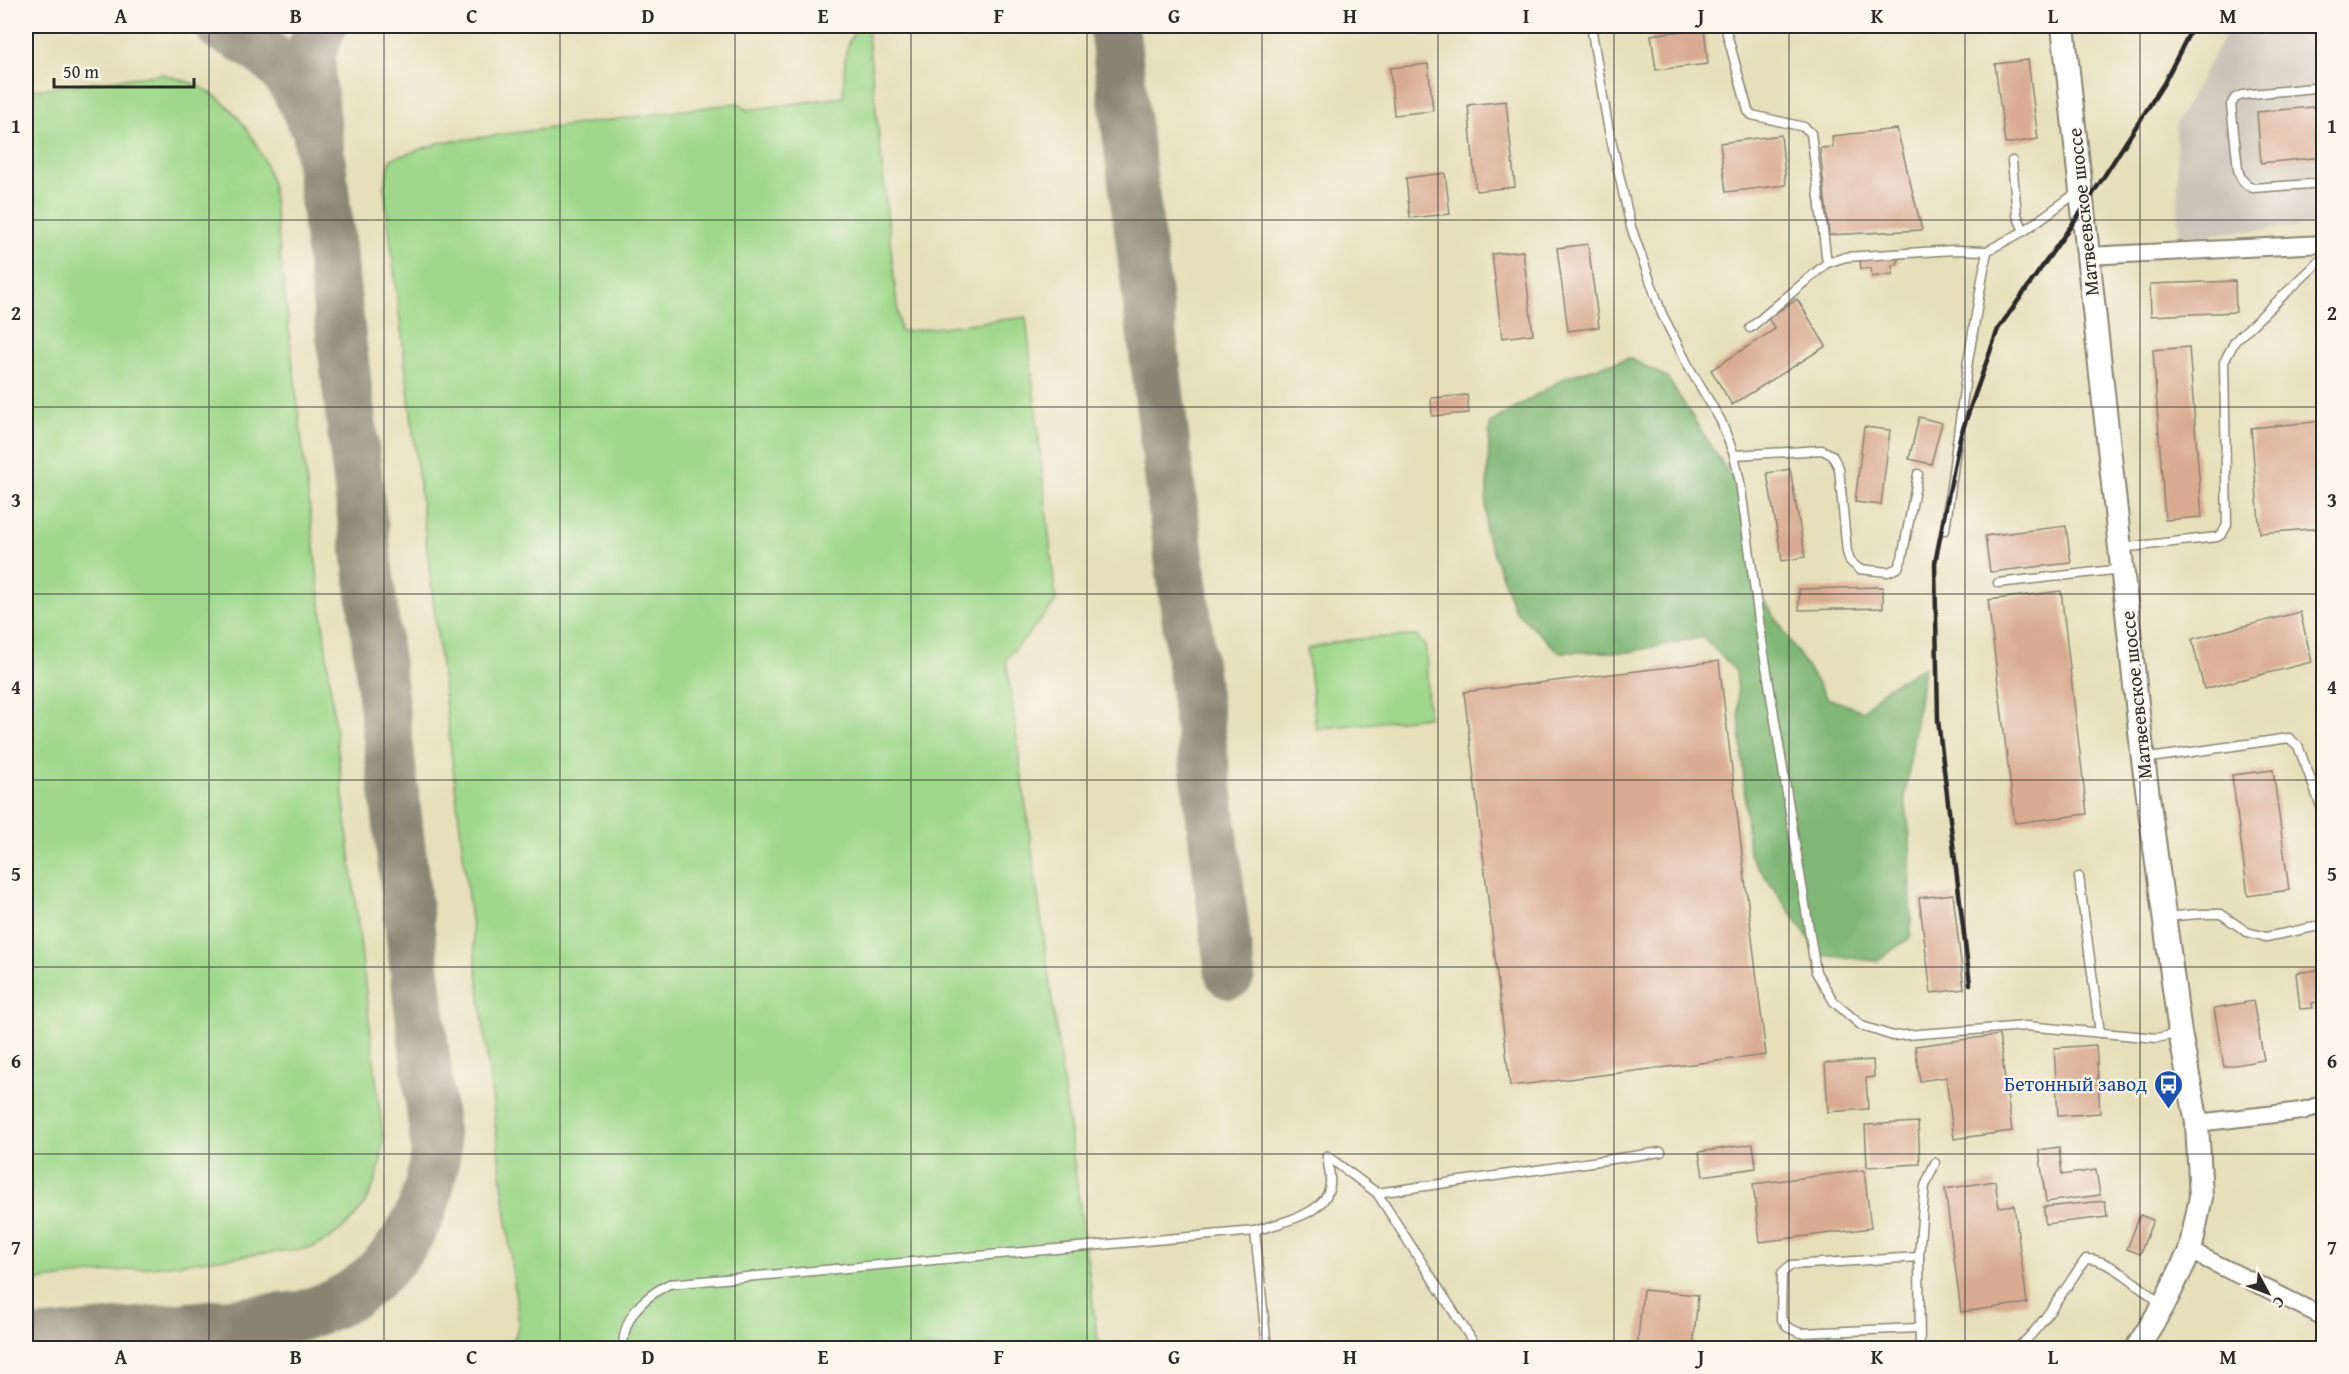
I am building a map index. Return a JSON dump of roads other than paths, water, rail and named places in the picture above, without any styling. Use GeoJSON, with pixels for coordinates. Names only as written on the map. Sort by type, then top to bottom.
{"type":"FeatureCollection","features":[{"type":"Feature","properties":{"kind":"main road","name":"Матвеевское шоссе"},"geometry":{"type":"LineString","coordinates":[[2063,26],[2143,759],[2180,1033],[2198,1123],[2201,1197],[2190,1251],[2163,1305],[2137,1348]]}},
{"type":"Feature","properties":{"kind":"street"},"geometry":{"type":"LineString","coordinates":[[2087,256],[2324,244]]}},
{"type":"Feature","properties":{"kind":"street"},"geometry":{"type":"LineString","coordinates":[[2198,1123],[2302,1111],[2324,1104]]}},
{"type":"Feature","properties":{"kind":"street"},"geometry":{"type":"LineString","coordinates":[[2190,1251],[2324,1317]]}},
{"type":"Feature","properties":{"kind":"lane"},"geometry":{"type":"LineString","coordinates":[[1591,26],[1608,126],[1631,227],[1662,314],[1690,369],[1721,421],[1734,455],[1816,972],[1834,1002],[1862,1026],[1893,1036],[2026,1026],[2157,1038],[2180,1033]]}},
{"type":"Feature","properties":{"kind":"lane"},"geometry":{"type":"LineString","coordinates":[[1725,26],[1748,111],[1752,115],[1804,127],[1810,133],[1827,262]]}},
{"type":"Feature","properties":{"kind":"lane"},"geometry":{"type":"LineString","coordinates":[[2324,87],[2242,95],[2235,98],[2231,105],[2238,169],[2240,178],[2247,185],[2253,188],[2324,183]]}},
{"type":"Feature","properties":{"kind":"lane"},"geometry":{"type":"LineString","coordinates":[[2012,161],[2017,215],[2024,231]]}},
{"type":"Feature","properties":{"kind":"lane"},"geometry":{"type":"LineString","coordinates":[[1750,328],[1827,262],[1846,257],[1954,250],[1987,251],[2024,231],[2082,188]]}},
{"type":"Feature","properties":{"kind":"lane"},"geometry":{"type":"LineString","coordinates":[[1945,530],[1968,361],[1987,251]]}},
{"type":"Feature","properties":{"kind":"lane"},"geometry":{"type":"LineString","coordinates":[[1998,583],[2217,537],[2222,534],[2227,525],[2224,362],[2235,341],[2324,257]]}},
{"type":"Feature","properties":{"kind":"lane"},"geometry":{"type":"LineString","coordinates":[[1734,455],[1822,450],[1832,455],[1839,468],[1847,552],[1850,561],[1859,569],[1878,571],[1888,572],[1898,568],[1902,558],[1918,474]]}},
{"type":"Feature","properties":{"kind":"lane"},"geometry":{"type":"LineString","coordinates":[[2143,759],[2289,738],[2298,746],[2324,813]]}},
{"type":"Feature","properties":{"kind":"lane"},"geometry":{"type":"LineString","coordinates":[[2079,877],[2100,1033]]}},
{"type":"Feature","properties":{"kind":"lane"},"geometry":{"type":"LineString","coordinates":[[2164,917],[2222,914],[2247,932],[2266,938],[2324,925]]}},
{"type":"Feature","properties":{"kind":"lane"},"geometry":{"type":"LineString","coordinates":[[1377,1193],[1661,1152]]}},
{"type":"Feature","properties":{"kind":"lane"},"geometry":{"type":"LineString","coordinates":[[623,1348],[628,1321],[648,1295],[669,1284],[1255,1231],[1315,1210],[1327,1194],[1330,1183],[1327,1156],[1377,1193],[1477,1348]]}},
{"type":"Feature","properties":{"kind":"lane"},"geometry":{"type":"LineString","coordinates":[[1920,1348],[1919,1257],[1925,1186],[1935,1163]]}},
{"type":"Feature","properties":{"kind":"lane"},"geometry":{"type":"LineString","coordinates":[[1255,1231],[1267,1348]]}},
{"type":"Feature","properties":{"kind":"lane"},"geometry":{"type":"LineString","coordinates":[[1918,1328],[1800,1333],[1787,1327],[1781,1318],[1782,1273],[1791,1264],[1919,1257]]}},
{"type":"Feature","properties":{"kind":"lane"},"geometry":{"type":"LineString","coordinates":[[2013,1348],[2018,1347],[2037,1329],[2086,1259],[2096,1259],[2127,1277],[2163,1305]]}},
{"type":"Feature","properties":{"kind":"railway"},"geometry":{"type":"LineString","coordinates":[[1970,984],[1938,720],[1935,563],[1960,437],[1998,329],[2083,209],[2164,83],[2193,26]]}},
{"type":"Feature","properties":{"kind":"place","name":"Бетонный завод"},"geometry":{"type":"Point","coordinates":[2168,1110]}}]}
